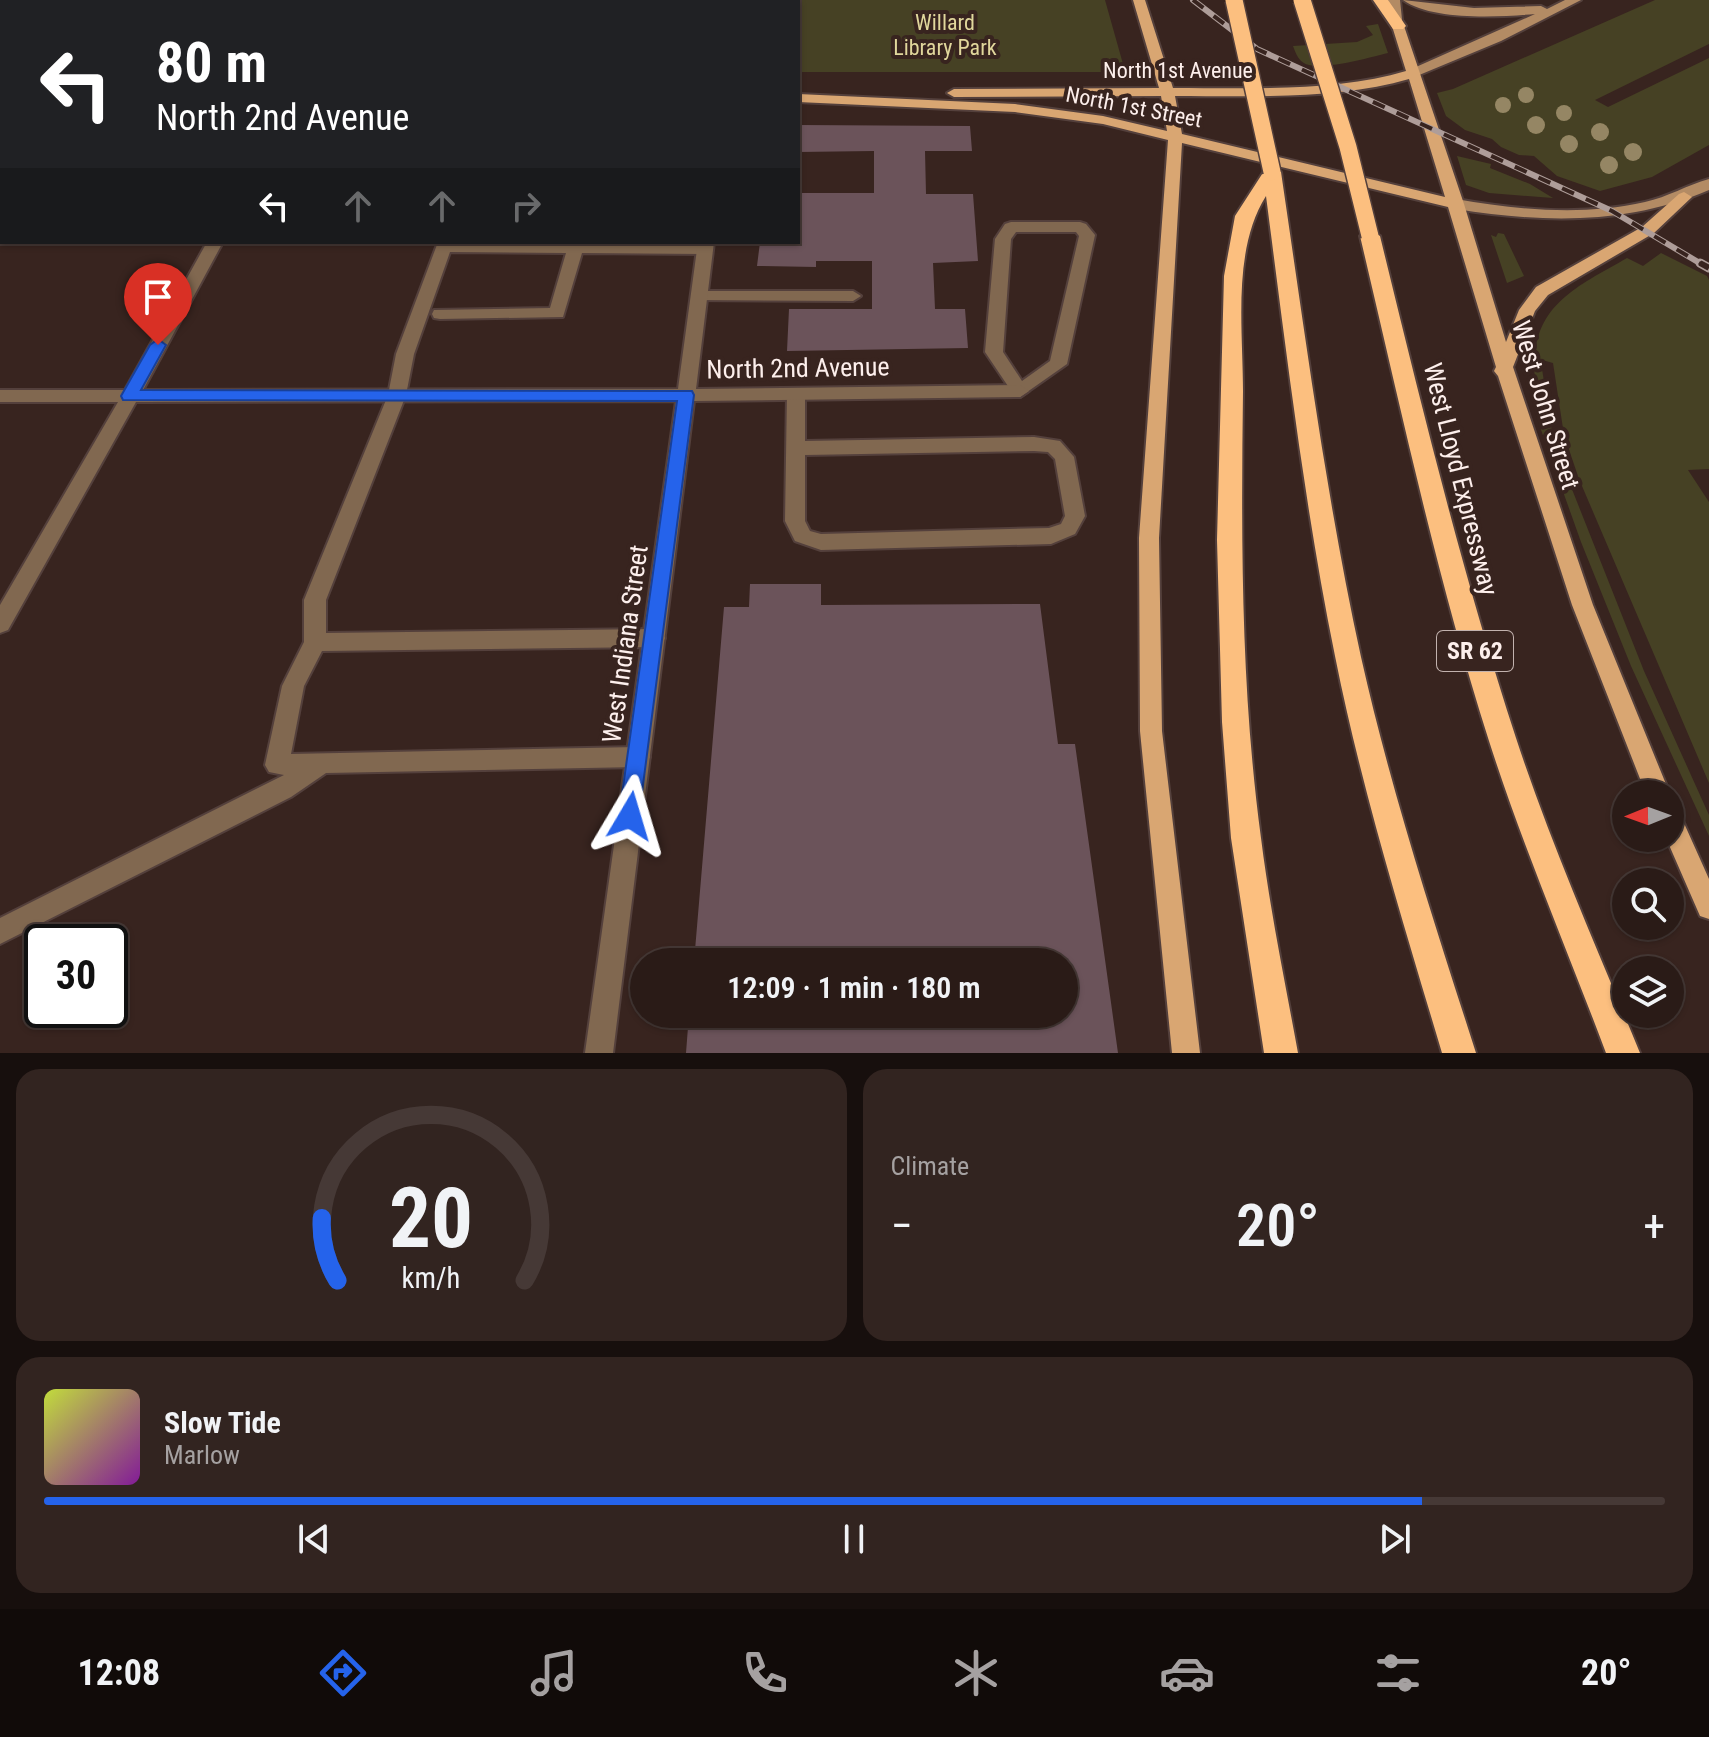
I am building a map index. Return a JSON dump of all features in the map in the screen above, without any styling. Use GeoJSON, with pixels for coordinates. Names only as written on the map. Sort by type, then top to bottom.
{"type":"FeatureCollection","features":[{"type":"Feature","properties":{"kind":"highway"},"geometry":{"type":"LineString","coordinates":[[1234,0],[1272,172],[1313,460],[1349,657],[1387,812],[1459,1053]]}},
{"type":"Feature","properties":{"kind":"highway","name":"West Lloyd Expressway"},"geometry":{"type":"LineString","coordinates":[[1302,0],[1348,147],[1434,501],[1490,700],[1504,744],[1623,1053]]}},
{"type":"Feature","properties":{"kind":"highway"},"geometry":{"type":"LineString","coordinates":[[1380,0],[1398,26]]}},
{"type":"Feature","properties":{"kind":"highway"},"geometry":{"type":"LineString","coordinates":[[1272,172],[1244,216],[1234,276],[1229,540],[1236,722],[1246,838],[1281,1053]]}},
{"type":"Feature","properties":{"kind":"main road"},"geometry":{"type":"LineString","coordinates":[[1139,0],[1167,92],[1175,136],[1149,538],[1151,716],[1169,920],[1186,1053]]}},
{"type":"Feature","properties":{"kind":"main road"},"geometry":{"type":"LineString","coordinates":[[1394,0],[1398,26]]}},
{"type":"Feature","properties":{"kind":"main road"},"geometry":{"type":"LineString","coordinates":[[1409,0],[1472,14],[1556,8]]}},
{"type":"Feature","properties":{"kind":"main road"},"geometry":{"type":"LineString","coordinates":[[1412,74],[1575,0]]}},
{"type":"Feature","properties":{"kind":"main road","name":"West John Street"},"geometry":{"type":"LineString","coordinates":[[1398,26],[1456,204],[1503,371],[1589,630],[1652,780]]}},
{"type":"Feature","properties":{"kind":"main road","name":"North 1st Avenue"},"geometry":{"type":"LineString","coordinates":[[800,97],[1026,91],[1270,92],[1385,82],[1412,74]]}},
{"type":"Feature","properties":{"kind":"main road","name":"North 1st Street"},"geometry":{"type":"LineString","coordinates":[[800,97],[1015,108],[1103,120],[1456,204]]}},
{"type":"Feature","properties":{"kind":"main road"},"geometry":{"type":"LineString","coordinates":[[1456,204],[1514,215],[1553,216],[1641,207],[1684,197],[1709,184]]}},
{"type":"Feature","properties":{"kind":"main road"},"geometry":{"type":"LineString","coordinates":[[1503,371],[1527,310],[1542,291],[1648,230],[1684,197]]}},
{"type":"Feature","properties":{"kind":"main road"},"geometry":{"type":"LineString","coordinates":[[1684,851],[1709,907]]}},
{"type":"Feature","properties":{"kind":"street"},"geometry":{"type":"LineString","coordinates":[[1011,227],[1080,227],[1087,235],[1058,364],[1020,391],[994,352],[1003,239],[1011,227]]}},
{"type":"Feature","properties":{"kind":"street"},"geometry":{"type":"LineString","coordinates":[[0,624],[214,244]]}},
{"type":"Feature","properties":{"kind":"street"},"geometry":{"type":"LineString","coordinates":[[638,757],[277,765],[293,686],[315,642],[315,600],[397,395],[405,354],[445,245],[575,248],[706,245]]}},
{"type":"Feature","properties":{"kind":"street","name":"West Indiana Street"},"geometry":{"type":"LineString","coordinates":[[599,1053],[706,245]]}},
{"type":"Feature","properties":{"kind":"street"},"geometry":{"type":"LineString","coordinates":[[440,314],[557,313],[575,248]]}},
{"type":"Feature","properties":{"kind":"street"},"geometry":{"type":"LineString","coordinates":[[699,296],[853,296]]}},
{"type":"Feature","properties":{"kind":"street","name":"North 2nd Avenue"},"geometry":{"type":"LineString","coordinates":[[0,396],[1020,391]]}},
{"type":"Feature","properties":{"kind":"street"},"geometry":{"type":"LineString","coordinates":[[796,394],[795,521],[802,536],[821,542],[1051,536],[1068,529],[1075,516],[1064,457],[1053,446],[796,448]]}},
{"type":"Feature","properties":{"kind":"street"},"geometry":{"type":"LineString","coordinates":[[315,642],[654,638]]}},
{"type":"Feature","properties":{"kind":"street"},"geometry":{"type":"LineString","coordinates":[[0,931],[283,789],[322,763]]}},
{"type":"Feature","properties":{"kind":"green space","name":"Willard Library Park"},"geometry":{"type":"Polygon","coordinates":[[[800,0],[1105,0],[1123,64],[1111,72],[800,72],[800,0]]]}},
{"type":"Feature","properties":{"kind":"green space"},"geometry":{"type":"Polygon","coordinates":[[[1655,0],[1709,0],[1709,44],[1595,100],[1608,107],[1709,58],[1709,145],[1652,177],[1600,191],[1557,176],[1534,156],[1519,155],[1501,147],[1492,139],[1465,130],[1446,116],[1437,93],[1453,89],[1655,0]]]}},
{"type":"Feature","properties":{"kind":"green space"},"geometry":{"type":"Polygon","coordinates":[[[1378,24],[1388,53],[1317,66],[1298,58],[1293,46],[1357,42],[1373,35],[1366,26],[1378,24]]]}},
{"type":"Feature","properties":{"kind":"green space"},"geometry":{"type":"Polygon","coordinates":[[[1457,156],[1491,164],[1490,168],[1530,184],[1553,198],[1489,193],[1466,185],[1457,156]]]}},
{"type":"Feature","properties":{"kind":"green space"},"geometry":{"type":"Polygon","coordinates":[[[1498,233],[1504,234],[1524,276],[1507,283],[1491,235],[1496,237],[1498,233]]]}},
{"type":"Feature","properties":{"kind":"green space"},"geometry":{"type":"Polygon","coordinates":[[[1661,253],[1707,276],[1709,280],[1709,469],[1688,470],[1709,502],[1709,783],[1579,479],[1564,435],[1553,363],[1535,358],[1544,322],[1566,296],[1627,258],[1643,266],[1661,253]]]}},
{"type":"Feature","properties":{"kind":"green space"},"geometry":{"type":"Polygon","coordinates":[[[1534,368],[1542,369],[1551,426],[1562,464],[1644,671],[1709,815],[1709,836],[1631,666],[1581,542],[1540,427],[1534,368]]]}},
{"type":"Feature","properties":{"kind":"building"},"geometry":{"type":"Polygon","coordinates":[[[800,125],[970,126],[972,151],[925,151],[926,194],[973,194],[978,261],[933,263],[935,309],[965,309],[968,348],[787,351],[789,309],[872,309],[872,261],[816,261],[816,267],[757,266],[760,244],[800,244],[800,193],[874,193],[874,151],[800,152],[800,125]]]}},
{"type":"Feature","properties":{"kind":"building"},"geometry":{"type":"Polygon","coordinates":[[[750,584],[821,584],[821,605],[1040,604],[1058,744],[1075,744],[1118,1053],[686,1053],[688,1028],[1078,1028],[1078,948],[695,948],[724,607],[749,607],[750,584]]]}},
{"type":"Feature","properties":{"kind":"railway"},"geometry":{"type":"LineString","coordinates":[[1193,0],[1257,49],[1612,211],[1703,265]]}},
{"type":"Feature","properties":{"kind":"railway"},"geometry":{"type":"LineString","coordinates":[[1700,263],[1709,268]]}},
{"type":"Feature","properties":{"kind":"route"},"geometry":{"type":"LineString","coordinates":[[158,345],[129,396],[686,395],[630,816]]}}]}
